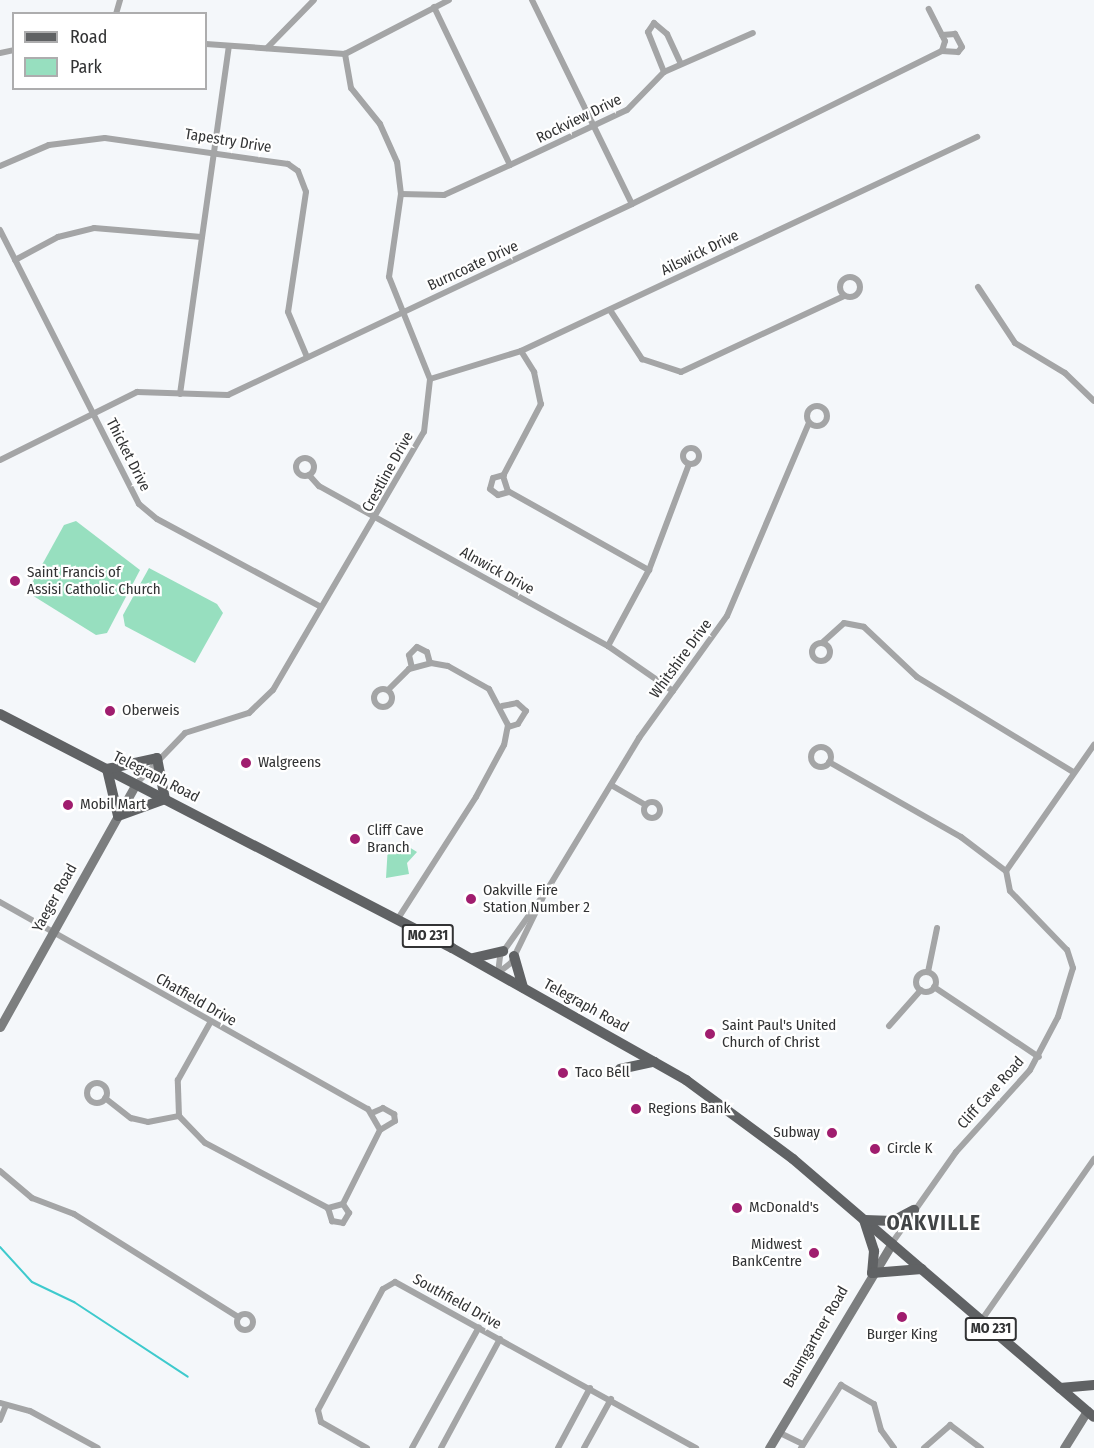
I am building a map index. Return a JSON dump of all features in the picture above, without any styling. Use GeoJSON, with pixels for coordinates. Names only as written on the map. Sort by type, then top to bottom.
{"type":"FeatureCollection","features":[{"type":"Feature","properties":{"kind":"main road","name":"Telegraph Road"},"geometry":{"type":"LineString","coordinates":[[0,714],[469,958],[654,1062],[749,1125],[892,1243],[1090,1414]]}},
{"type":"Feature","properties":{"kind":"main road"},"geometry":{"type":"LineString","coordinates":[[157,758],[165,799],[118,816],[107,769],[157,758]]}},
{"type":"Feature","properties":{"kind":"main road"},"geometry":{"type":"LineString","coordinates":[[469,958],[484,960],[503,951]]}},
{"type":"Feature","properties":{"kind":"main road"},"geometry":{"type":"LineString","coordinates":[[514,956],[524,988]]}},
{"type":"Feature","properties":{"kind":"main road"},"geometry":{"type":"LineString","coordinates":[[620,1069],[654,1062]]}},
{"type":"Feature","properties":{"kind":"main road"},"geometry":{"type":"LineString","coordinates":[[914,1210],[893,1221],[864,1220],[874,1251],[872,1273],[922,1269]]}},
{"type":"Feature","properties":{"kind":"main road"},"geometry":{"type":"LineString","coordinates":[[1060,1388],[1094,1385]]}},
{"type":"Feature","properties":{"kind":"street"},"geometry":{"type":"LineString","coordinates":[[266,48],[314,0]]}},
{"type":"Feature","properties":{"kind":"street"},"geometry":{"type":"LineString","coordinates":[[207,44],[345,54],[449,0]]}},
{"type":"Feature","properties":{"kind":"street"},"geometry":{"type":"LineString","coordinates":[[532,0],[632,204]]}},
{"type":"Feature","properties":{"kind":"street"},"geometry":{"type":"LineString","coordinates":[[434,7],[510,165]]}},
{"type":"Feature","properties":{"kind":"street"},"geometry":{"type":"LineString","coordinates":[[929,9],[942,35],[944,49]]}},
{"type":"Feature","properties":{"kind":"street"},"geometry":{"type":"LineString","coordinates":[[664,72],[648,32],[654,23],[664,28],[681,64]]}},
{"type":"Feature","properties":{"kind":"street","name":"Rockview Drive"},"geometry":{"type":"LineString","coordinates":[[401,194],[444,195],[510,165],[627,110],[664,72],[753,33]]}},
{"type":"Feature","properties":{"kind":"street","name":"Burncoate Drive"},"geometry":{"type":"LineString","coordinates":[[0,460],[92,411],[137,392],[219,398],[632,204],[944,49],[962,47],[955,34],[942,35]]}},
{"type":"Feature","properties":{"kind":"street"},"geometry":{"type":"LineString","coordinates":[[180,394],[229,46]]}},
{"type":"Feature","properties":{"kind":"street","name":"Crestline Drive"},"geometry":{"type":"LineString","coordinates":[[136,784],[157,758],[185,733],[232,720],[263,701],[418,448],[429,408],[430,379],[389,277],[401,194],[390,140],[351,88],[345,54]]}},
{"type":"Feature","properties":{"kind":"street","name":"Ailswick Drive"},"geometry":{"type":"LineString","coordinates":[[430,379],[521,351],[977,137]]}},
{"type":"Feature","properties":{"kind":"street","name":"Tapestry Drive"},"geometry":{"type":"LineString","coordinates":[[0,166],[49,145],[105,138],[214,150],[288,164],[303,180],[288,312],[307,357]]}},
{"type":"Feature","properties":{"kind":"street"},"geometry":{"type":"LineString","coordinates":[[15,260],[58,237],[94,228],[202,237]]}},
{"type":"Feature","properties":{"kind":"street","name":"Thicket Drive"},"geometry":{"type":"LineString","coordinates":[[0,230],[131,492],[157,519],[321,607]]}},
{"type":"Feature","properties":{"kind":"street"},"geometry":{"type":"LineString","coordinates":[[978,287],[1016,342],[1065,373],[1094,401]]}},
{"type":"Feature","properties":{"kind":"street"},"geometry":{"type":"LineString","coordinates":[[610,310],[642,359],[681,372],[844,296]]}},
{"type":"Feature","properties":{"kind":"street"},"geometry":{"type":"LineString","coordinates":[[509,492],[504,475],[541,404],[534,372],[521,351]]}},
{"type":"Feature","properties":{"kind":"street","name":"Whitshire Drive"},"geometry":{"type":"LineString","coordinates":[[498,974],[503,951],[544,895],[611,785],[673,691],[727,616],[809,423]]}},
{"type":"Feature","properties":{"kind":"street"},"geometry":{"type":"LineString","coordinates":[[608,646],[649,570],[689,464]]}},
{"type":"Feature","properties":{"kind":"street","name":"Alnwick Drive"},"geometry":{"type":"LineString","coordinates":[[309,475],[376,518],[608,646],[673,691]]}},
{"type":"Feature","properties":{"kind":"street"},"geometry":{"type":"LineString","coordinates":[[504,475],[493,478],[490,489],[498,495],[509,492],[649,570]]}},
{"type":"Feature","properties":{"kind":"street"},"geometry":{"type":"LineString","coordinates":[[823,642],[844,623],[864,627],[917,677],[1073,772]]}},
{"type":"Feature","properties":{"kind":"street"},"geometry":{"type":"LineString","coordinates":[[412,668],[410,655],[417,646],[427,652],[430,663]]}},
{"type":"Feature","properties":{"kind":"street"},"geometry":{"type":"LineString","coordinates":[[388,690],[412,668],[430,663],[489,689],[502,706],[508,727],[504,745],[476,797],[397,920]]}},
{"type":"Feature","properties":{"kind":"street"},"geometry":{"type":"LineString","coordinates":[[502,706],[517,703],[526,711],[518,724],[508,727]]}},
{"type":"Feature","properties":{"kind":"street"},"geometry":{"type":"LineString","coordinates":[[829,762],[962,837],[1006,871],[1094,745]]}},
{"type":"Feature","properties":{"kind":"street","name":"Yaeger Road"},"geometry":{"type":"LineString","coordinates":[[0,1027],[136,784]]}},
{"type":"Feature","properties":{"kind":"street"},"geometry":{"type":"LineString","coordinates":[[611,785],[645,805]]}},
{"type":"Feature","properties":{"kind":"street","name":"Cliff Cave Road"},"geometry":{"type":"LineString","coordinates":[[892,1243],[961,1146],[1039,1057],[1073,968],[1061,943],[1010,891],[1006,871]]}},
{"type":"Feature","properties":{"kind":"street","name":"Whitshire Drive"},"geometry":{"type":"LineString","coordinates":[[498,974],[514,956],[544,895]]}},
{"type":"Feature","properties":{"kind":"street","name":"Chatfield Drive"},"geometry":{"type":"LineString","coordinates":[[0,902],[372,1113],[383,1108],[394,1114],[395,1121],[380,1130]]}},
{"type":"Feature","properties":{"kind":"street"},"geometry":{"type":"LineString","coordinates":[[921,990],[916,980],[928,972],[937,928]]}},
{"type":"Feature","properties":{"kind":"street"},"geometry":{"type":"LineString","coordinates":[[928,972],[936,980],[934,987]]}},
{"type":"Feature","properties":{"kind":"street"},"geometry":{"type":"LineString","coordinates":[[889,1026],[921,990],[934,987],[1039,1057]]}},
{"type":"Feature","properties":{"kind":"street"},"geometry":{"type":"LineString","coordinates":[[210,1023],[178,1080],[179,1116],[205,1143],[328,1208],[343,1204],[380,1130],[372,1113]]}},
{"type":"Feature","properties":{"kind":"street"},"geometry":{"type":"LineString","coordinates":[[105,1098],[130,1118],[148,1122],[179,1116]]}},
{"type":"Feature","properties":{"kind":"street"},"geometry":{"type":"LineString","coordinates":[[981,1321],[1094,1159]]}},
{"type":"Feature","properties":{"kind":"street"},"geometry":{"type":"LineString","coordinates":[[0,1171],[32,1198],[74,1214],[238,1317]]}},
{"type":"Feature","properties":{"kind":"street"},"geometry":{"type":"LineString","coordinates":[[328,1208],[332,1221],[343,1223],[349,1213],[343,1204]]}},
{"type":"Feature","properties":{"kind":"street","name":"Baumgartner Road"},"geometry":{"type":"LineString","coordinates":[[769,1448],[892,1243]]}},
{"type":"Feature","properties":{"kind":"street","name":"Southfield Drive"},"geometry":{"type":"LineString","coordinates":[[367,1448],[321,1422],[318,1410],[384,1289],[399,1283],[696,1448]]}},
{"type":"Feature","properties":{"kind":"street"},"geometry":{"type":"LineString","coordinates":[[412,1448],[479,1327]]}},
{"type":"Feature","properties":{"kind":"street"},"geometry":{"type":"LineString","coordinates":[[441,1448],[500,1339]]}},
{"type":"Feature","properties":{"kind":"street"},"geometry":{"type":"LineString","coordinates":[[778,1432],[802,1446],[841,1385],[874,1404],[881,1430],[894,1448]]}},
{"type":"Feature","properties":{"kind":"street"},"geometry":{"type":"LineString","coordinates":[[558,1448],[590,1388]]}},
{"type":"Feature","properties":{"kind":"street"},"geometry":{"type":"LineString","coordinates":[[584,1448],[611,1399]]}},
{"type":"Feature","properties":{"kind":"street"},"geometry":{"type":"LineString","coordinates":[[0,1420],[3,1404],[30,1411],[98,1448]]}},
{"type":"Feature","properties":{"kind":"street"},"geometry":{"type":"LineString","coordinates":[[1064,1448],[1090,1414]]}},
{"type":"Feature","properties":{"kind":"street"},"geometry":{"type":"LineString","coordinates":[[924,1448],[950,1425],[981,1448]]}},
{"type":"Feature","properties":{"kind":"green space"},"geometry":{"type":"Polygon","coordinates":[[[76,521],[140,570],[107,633],[96,635],[27,592],[64,525],[76,521]]]}},
{"type":"Feature","properties":{"kind":"green space"},"geometry":{"type":"Polygon","coordinates":[[[149,568],[217,604],[223,613],[195,663],[125,626],[123,615],[149,568]]]}},
{"type":"Feature","properties":{"kind":"green space"},"geometry":{"type":"Polygon","coordinates":[[[401,842],[417,852],[407,863],[409,874],[386,878],[388,845],[401,842]]]}},
{"type":"Feature","properties":{"kind":"waterway"},"geometry":{"type":"LineString","coordinates":[[0,1247],[32,1282],[74,1302],[188,1377]]}},
{"type":"Feature","properties":{"kind":"place","name":"Saint Francis of Assisi Catholic Church"},"geometry":{"type":"Point","coordinates":[15,581]}},
{"type":"Feature","properties":{"kind":"place","name":"Oberweis"},"geometry":{"type":"Point","coordinates":[110,711]}},
{"type":"Feature","properties":{"kind":"place","name":"Walgreens"},"geometry":{"type":"Point","coordinates":[246,763]}},
{"type":"Feature","properties":{"kind":"place","name":"Mobil Mart"},"geometry":{"type":"Point","coordinates":[68,805]}},
{"type":"Feature","properties":{"kind":"place","name":"Cliff Cave Branch"},"geometry":{"type":"Point","coordinates":[355,839]}},
{"type":"Feature","properties":{"kind":"place","name":"Oakville Fire Station Number 2"},"geometry":{"type":"Point","coordinates":[471,899]}},
{"type":"Feature","properties":{"kind":"place","name":"Saint Paul's United Church of Christ"},"geometry":{"type":"Point","coordinates":[710,1034]}},
{"type":"Feature","properties":{"kind":"place","name":"Taco Bell"},"geometry":{"type":"Point","coordinates":[563,1073]}},
{"type":"Feature","properties":{"kind":"place","name":"Regions Bank"},"geometry":{"type":"Point","coordinates":[636,1109]}},
{"type":"Feature","properties":{"kind":"place","name":"Subway"},"geometry":{"type":"Point","coordinates":[832,1133]}},
{"type":"Feature","properties":{"kind":"place","name":"Circle K"},"geometry":{"type":"Point","coordinates":[875,1149]}},
{"type":"Feature","properties":{"kind":"place","name":"McDonald's"},"geometry":{"type":"Point","coordinates":[737,1208]}},
{"type":"Feature","properties":{"kind":"place","name":"Midwest BankCentre"},"geometry":{"type":"Point","coordinates":[814,1253]}},
{"type":"Feature","properties":{"kind":"place","name":"Burger King"},"geometry":{"type":"Point","coordinates":[902,1317]}},
{"type":"Feature","properties":{"kind":"district","name":"OAKVILLE"},"geometry":{"type":"Point","coordinates":[934,1223]}}]}
